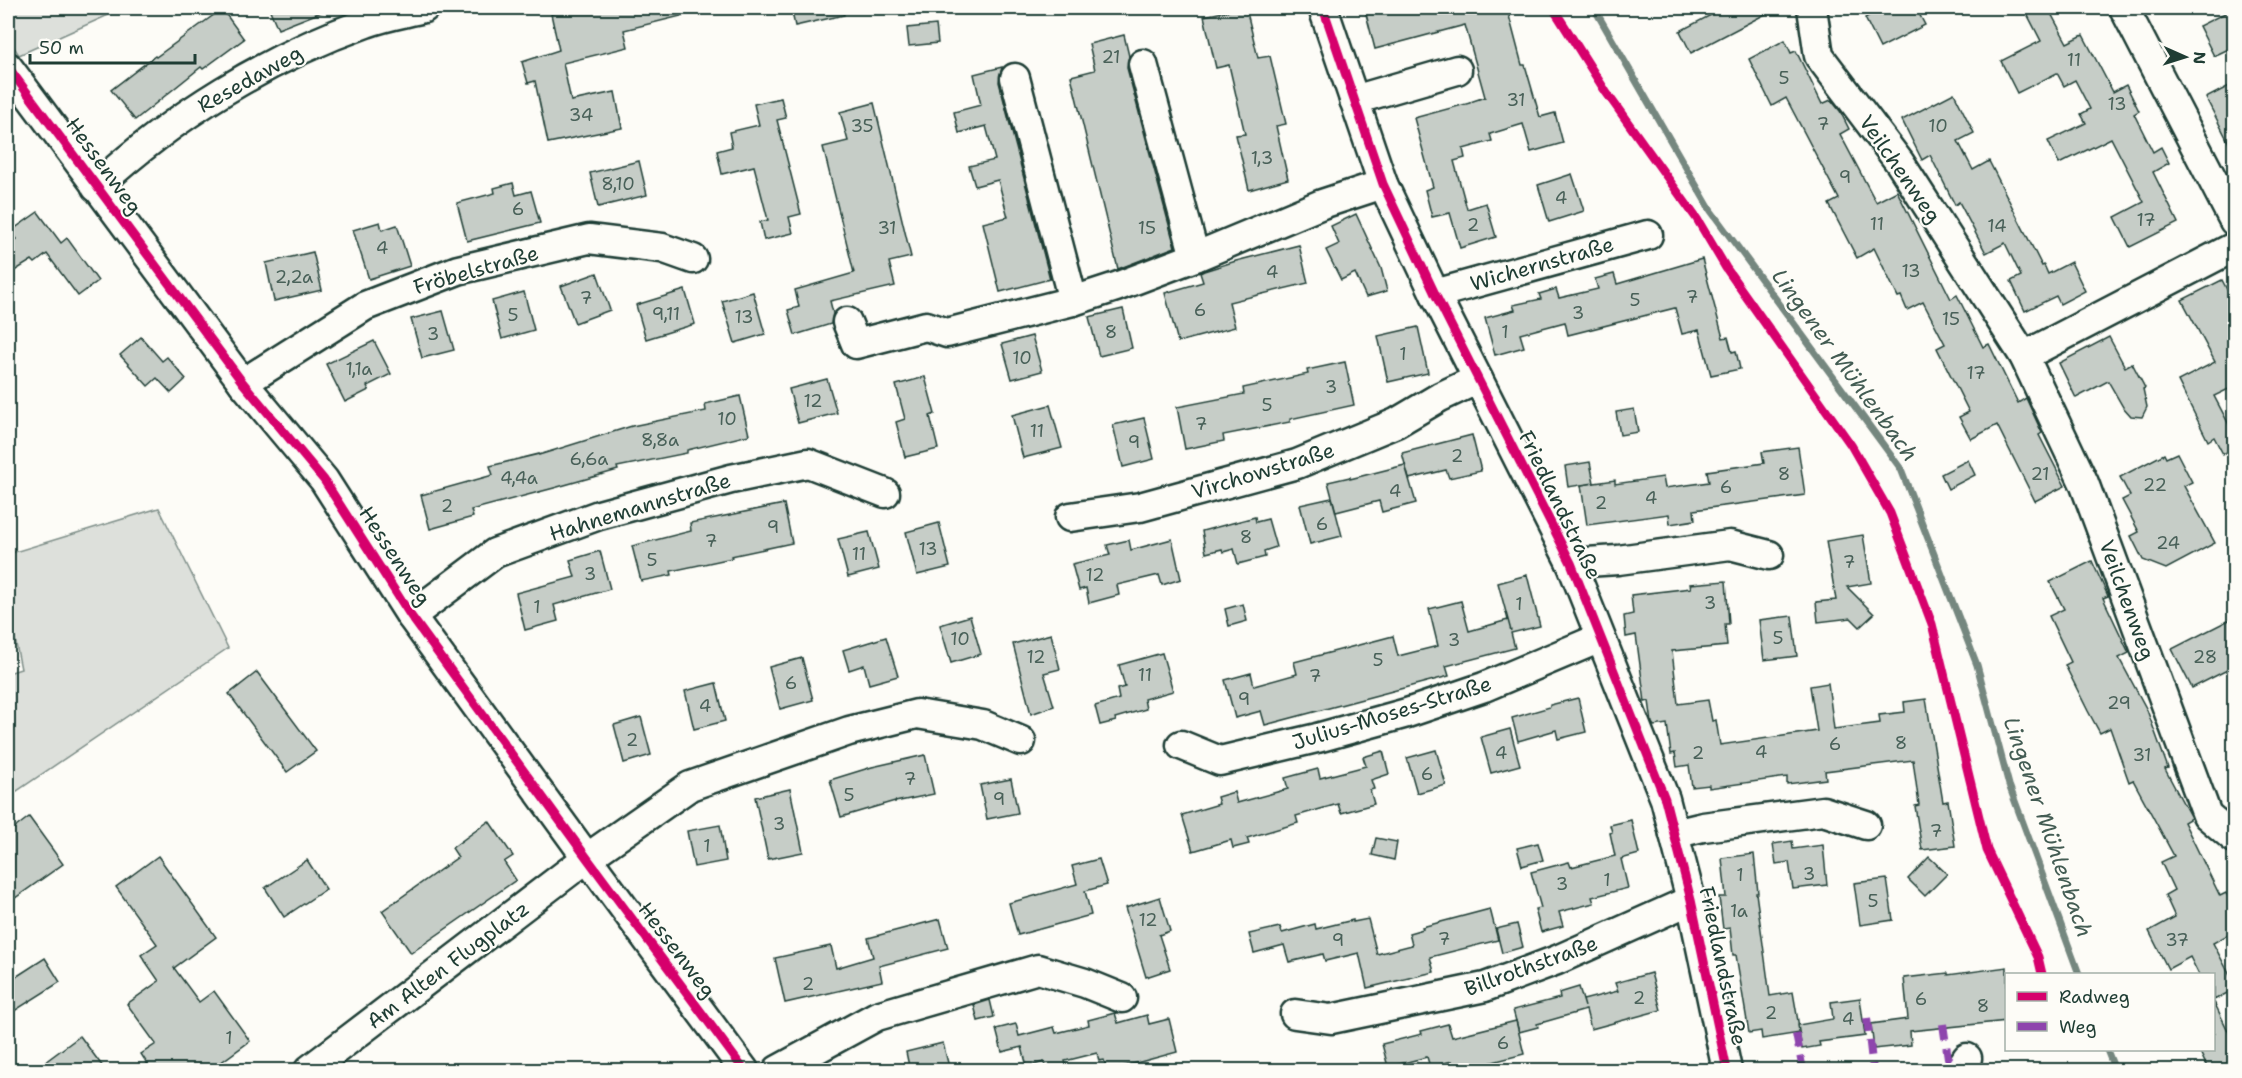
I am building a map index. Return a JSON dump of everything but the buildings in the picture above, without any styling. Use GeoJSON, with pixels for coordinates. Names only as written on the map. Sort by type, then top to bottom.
{"type":"FeatureCollection","features":[{"type":"Feature","properties":{"kind":"street","name":"Resedaweg"},"geometry":{"type":"LineString","coordinates":[[96,187],[124,162],[200,105],[288,55],[367,23],[424,8]]}},
{"type":"Feature","properties":{"kind":"street","name":"Friedlandstraße"},"geometry":{"type":"LineString","coordinates":[[1323,8],[1383,184],[1435,294],[1571,563],[1665,799],[1691,900],[1727,1071]]}},
{"type":"Feature","properties":{"kind":"street","name":"Veilchenweg"},"geometry":{"type":"LineString","coordinates":[[1812,8],[1819,56],[1900,163],[2024,357],[2084,483],[2207,815],[2235,838]]}},
{"type":"Feature","properties":{"kind":"street"},"geometry":{"type":"LineString","coordinates":[[2124,8],[2235,221]]}},
{"type":"Feature","properties":{"kind":"street"},"geometry":{"type":"LineString","coordinates":[[1143,64],[1196,257]]}},
{"type":"Feature","properties":{"kind":"street","name":"Hessenweg"},"geometry":{"type":"LineString","coordinates":[[8,67],[243,383],[324,480],[411,616],[744,1071]]}},
{"type":"Feature","properties":{"kind":"street"},"geometry":{"type":"LineString","coordinates":[[1354,100],[1457,70]]}},
{"type":"Feature","properties":{"kind":"street"},"geometry":{"type":"LineString","coordinates":[[1016,78],[1073,301]]}},
{"type":"Feature","properties":{"kind":"street"},"geometry":{"type":"LineString","coordinates":[[847,322],[856,344],[926,326],[947,333],[1073,301],[1196,257],[1322,204],[1383,184]]}},
{"type":"Feature","properties":{"kind":"street","name":"Wichernstraße"},"geometry":{"type":"LineString","coordinates":[[1435,294],[1648,235]]}},
{"type":"Feature","properties":{"kind":"street","name":"Fröbelstraße"},"geometry":{"type":"LineString","coordinates":[[243,383],[365,306],[458,270],[589,239],[662,248],[693,259]]}},
{"type":"Feature","properties":{"kind":"street"},"geometry":{"type":"LineString","coordinates":[[2024,357],[2235,247]]}},
{"type":"Feature","properties":{"kind":"street","name":"Virchowstraße"},"geometry":{"type":"LineString","coordinates":[[1070,517],[1140,507],[1298,464],[1396,423],[1440,397],[1478,379]]}},
{"type":"Feature","properties":{"kind":"street","name":"Hahnemannstraße"},"geometry":{"type":"LineString","coordinates":[[411,616],[495,553],[599,516],[731,480],[808,463],[885,493]]}},
{"type":"Feature","properties":{"kind":"street"},"geometry":{"type":"LineString","coordinates":[[1571,563],[1730,545],[1769,555]]}},
{"type":"Feature","properties":{"kind":"street","name":"Julius-Moses-Straße"},"geometry":{"type":"LineString","coordinates":[[1181,745],[1220,761],[1317,738],[1407,713],[1484,687],[1600,638]]}},
{"type":"Feature","properties":{"kind":"street","name":"Am Alten Flugplatz"},"geometry":{"type":"LineString","coordinates":[[309,1071],[587,858],[690,786],[849,731],[917,714],[983,725],[1021,741]]}},
{"type":"Feature","properties":{"kind":"street"},"geometry":{"type":"LineString","coordinates":[[1674,834],[1714,826],[1823,811],[1866,825]]}},
{"type":"Feature","properties":{"kind":"street","name":"Billrothstraße"},"geometry":{"type":"LineString","coordinates":[[1295,1014],[1331,1019],[1485,987],[1557,960],[1691,900]]}},
{"type":"Feature","properties":{"kind":"street"},"geometry":{"type":"LineString","coordinates":[[778,1071],[877,1016],[1038,969],[1085,983],[1122,998]]}},
{"type":"Feature","properties":{"kind":"shaded area"},"geometry":{"type":"Polygon","coordinates":[[[8,8],[124,8],[19,55],[8,38],[8,8]]]}},
{"type":"Feature","properties":{"kind":"shaded area"},"geometry":{"type":"Polygon","coordinates":[[[159,508],[228,648],[8,797],[8,673],[21,669],[8,604],[8,554],[159,508]]]}},
{"type":"Feature","properties":{"kind":"waterway","name":"Lingener Mühlenbach"},"geometry":{"type":"LineString","coordinates":[[1594,8],[1711,211],[1901,469],[1977,665],[2009,785],[2079,973]]}},
{"type":"Feature","properties":{"kind":"waterway","name":"Lingener Mühlenbach"},"geometry":{"type":"LineString","coordinates":[[2107,1051],[2115,1070]]}},
{"type":"Feature","properties":{"kind":"marked path"},"geometry":{"type":"LineString","coordinates":[[1867,1018],[1873,1070]]}},
{"type":"Feature","properties":{"kind":"marked path"},"geometry":{"type":"LineString","coordinates":[[1943,1024],[1948,1058],[1961,1067]]}},
{"type":"Feature","properties":{"kind":"marked path"},"geometry":{"type":"LineString","coordinates":[[1796,1034],[1803,1070]]}},
{"type":"Feature","properties":{"kind":"cycle path"},"geometry":{"type":"LineString","coordinates":[[1323,8],[1383,184],[1435,294],[1571,563],[1665,799],[1691,900],[1727,1070]]}},
{"type":"Feature","properties":{"kind":"cycle path"},"geometry":{"type":"LineString","coordinates":[[1553,8],[1606,92],[1697,219],[1726,268],[1851,445],[1890,513],[1932,624],[1987,850],[2038,957],[2042,973]]}},
{"type":"Feature","properties":{"kind":"cycle path"},"geometry":{"type":"LineString","coordinates":[[8,67],[243,383],[324,480],[411,616],[744,1070]]}}]}
